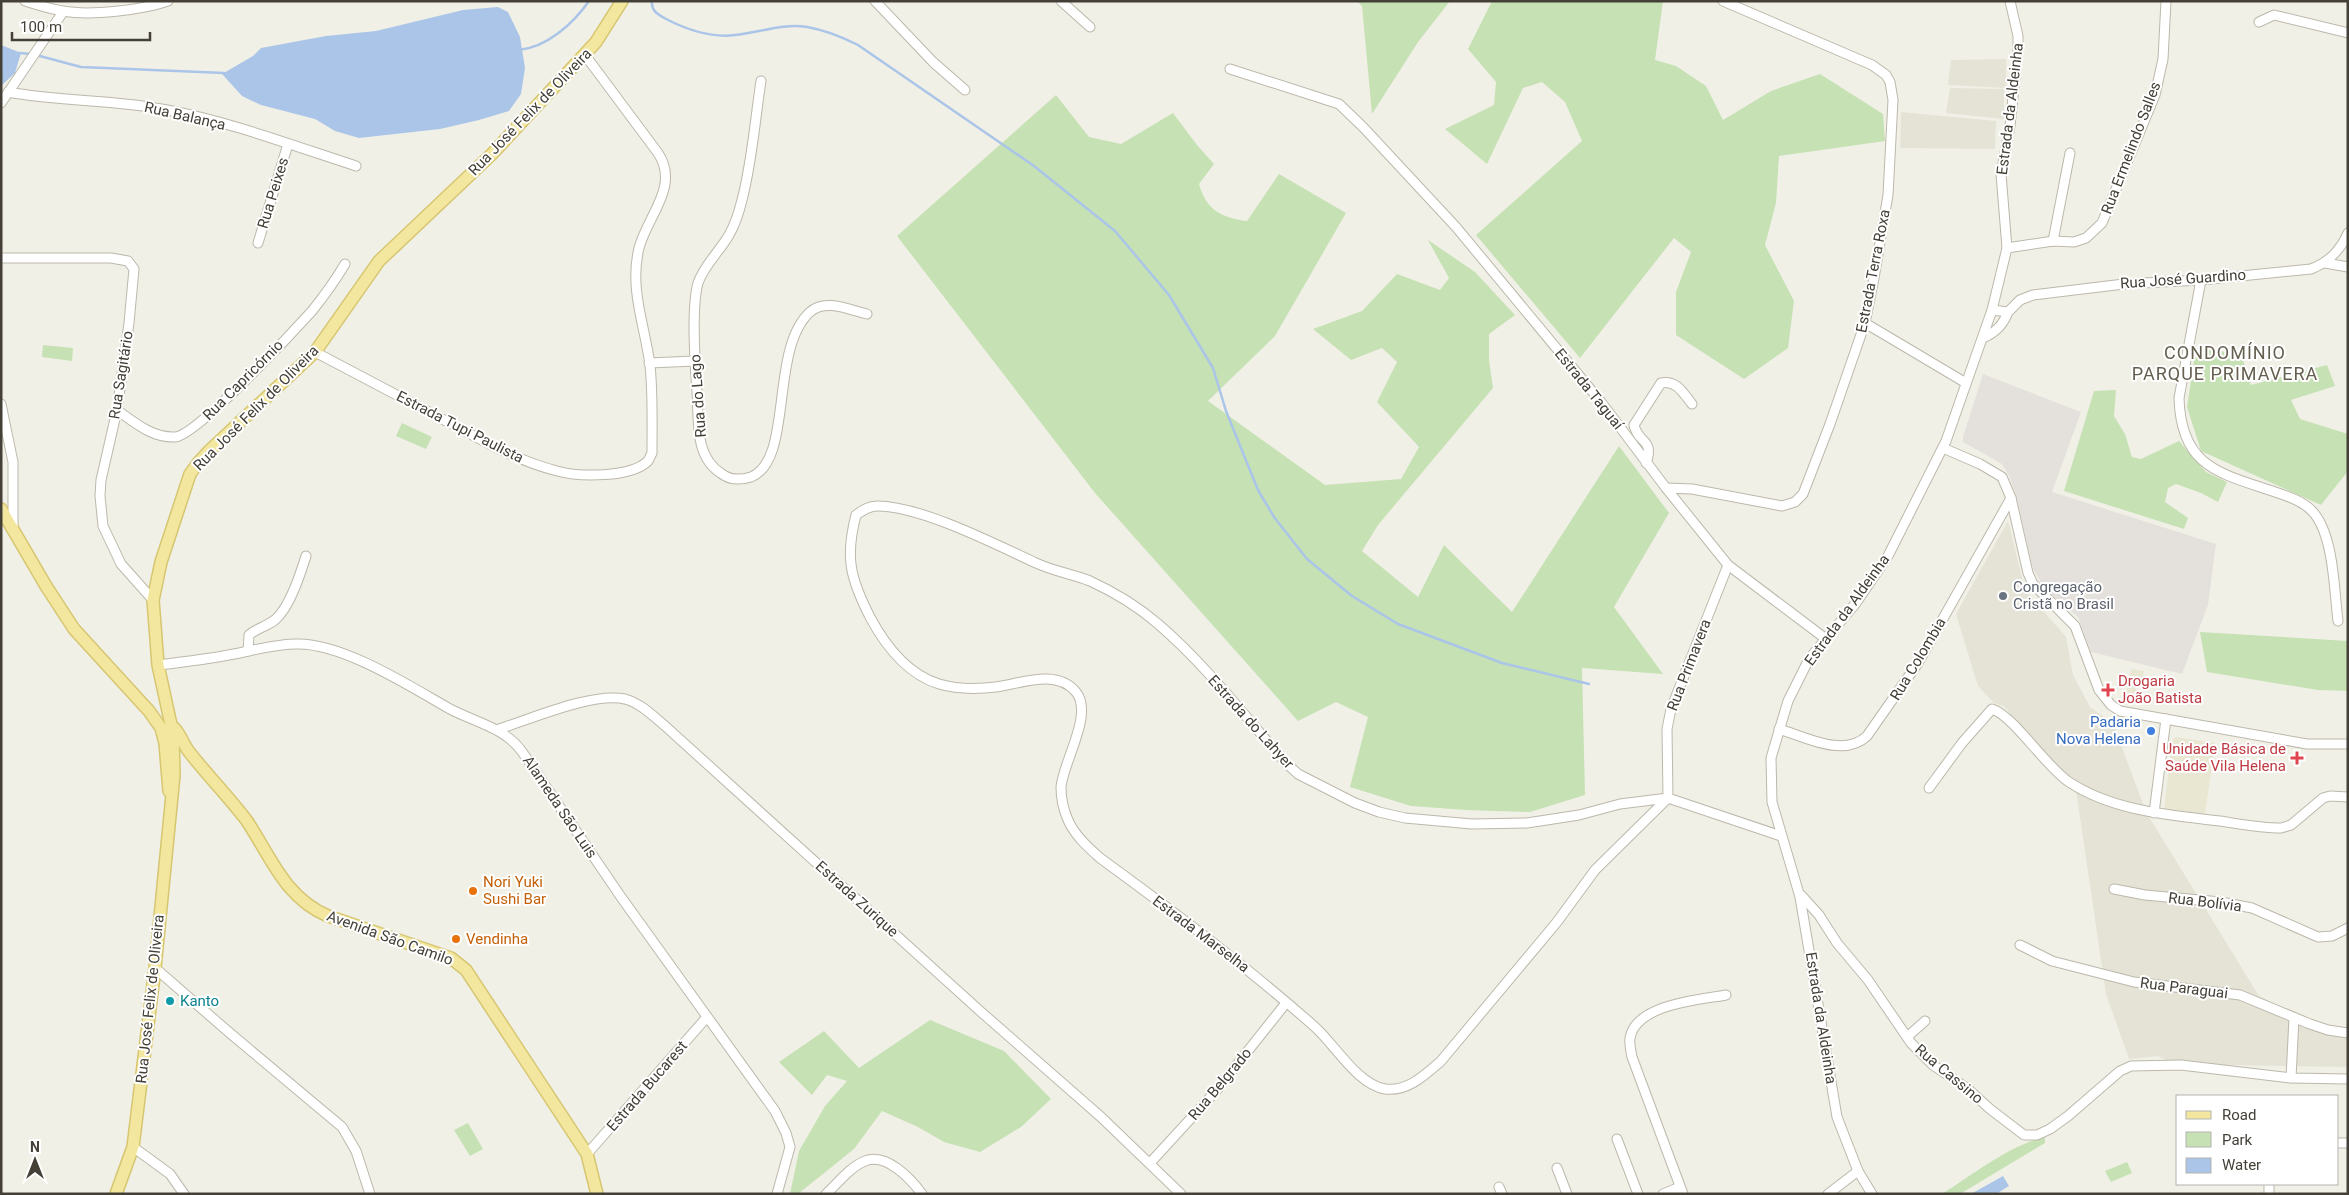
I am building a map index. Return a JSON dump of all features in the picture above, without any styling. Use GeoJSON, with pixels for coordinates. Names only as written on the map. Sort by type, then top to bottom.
{"type":"FeatureCollection","features":[{"type":"Feature","properties":{"kind":"main road","name":"Rua José Felix de Oliveira"},"geometry":{"type":"LineString","coordinates":[[116,1194],[133,1147],[155,968],[170,802],[169,743],[158,666],[153,600],[161,562],[190,474],[210,451],[316,352],[379,261],[492,154],[585,55],[596,42],[622,1]]}},
{"type":"Feature","properties":{"kind":"main road","name":"Avenida São Camilo"},"geometry":{"type":"LineString","coordinates":[[1,509],[46,586],[74,629],[166,727],[179,733],[188,752],[232,801],[256,835],[273,866],[301,900],[328,916],[458,962],[482,992],[587,1154],[597,1194]]}},
{"type":"Feature","properties":{"kind":"main road","name":"Avenida São Camilo"},"geometry":{"type":"LineString","coordinates":[[169,743],[188,752]]}},
{"type":"Feature","properties":{"kind":"street"},"geometry":{"type":"LineString","coordinates":[[25,1],[63,12],[113,11],[168,1]]}},
{"type":"Feature","properties":{"kind":"street"},"geometry":{"type":"LineString","coordinates":[[875,1],[933,62],[965,90]]}},
{"type":"Feature","properties":{"kind":"street"},"geometry":{"type":"LineString","coordinates":[[1061,1],[1090,27]]}},
{"type":"Feature","properties":{"kind":"street","name":"Estrada Terra Roxa"},"geometry":{"type":"LineString","coordinates":[[1666,488],[1692,488],[1782,506],[1795,502],[1803,494],[1865,323],[1888,195],[1893,100],[1890,82],[1886,75],[1872,65],[1723,1]]}},
{"type":"Feature","properties":{"kind":"street","name":"Estrada da Aldeinha"},"geometry":{"type":"LineString","coordinates":[[1872,1194],[1858,1171],[1838,1117],[1799,893],[1772,802],[1770,758],[1788,701],[1809,659],[1856,602],[1888,556],[1943,448],[1992,310],[2008,248],[2001,174],[2010,126],[2018,49],[2018,36],[2010,1]]}},
{"type":"Feature","properties":{"kind":"street","name":"Rua Ermelindo Salles"},"geometry":{"type":"LineString","coordinates":[[2008,248],[2053,242],[2074,242],[2086,238],[2106,216],[2155,95],[2163,59],[2166,1]]}},
{"type":"Feature","properties":{"kind":"street"},"geometry":{"type":"LineString","coordinates":[[1,103],[63,12]]}},
{"type":"Feature","properties":{"kind":"street"},"geometry":{"type":"LineString","coordinates":[[2259,22],[2274,16],[2348,33]]}},
{"type":"Feature","properties":{"kind":"street","name":"Estrada Tupi Paulista"},"geometry":{"type":"LineString","coordinates":[[316,352],[513,455],[558,472],[586,475],[614,474],[646,464],[650,458],[652,428],[649,363],[636,294],[636,267],[639,248],[667,180],[666,167],[658,153],[585,55]]}},
{"type":"Feature","properties":{"kind":"street","name":"Estrada Taguaí"},"geometry":{"type":"LineString","coordinates":[[1230,69],[1338,104],[1363,127],[1456,227],[1601,402],[1646,463],[1728,565],[1826,639]]}},
{"type":"Feature","properties":{"kind":"street","name":"Rua do Lago"},"geometry":{"type":"LineString","coordinates":[[761,81],[742,200],[729,235],[699,281],[696,297],[695,361],[700,442],[709,464],[724,476],[738,479],[750,477],[764,468],[776,444],[785,366],[800,326],[810,312],[821,306],[836,306],[867,314]]}},
{"type":"Feature","properties":{"kind":"street","name":"Rua Balança"},"geometry":{"type":"LineString","coordinates":[[8,92],[41,98],[127,103],[166,110],[220,123],[356,166]]}},
{"type":"Feature","properties":{"kind":"street","name":"Rua Peixes"},"geometry":{"type":"LineString","coordinates":[[258,243],[288,144]]}},
{"type":"Feature","properties":{"kind":"street"},"geometry":{"type":"LineString","coordinates":[[2053,242],[2070,153]]}},
{"type":"Feature","properties":{"kind":"street"},"geometry":{"type":"LineString","coordinates":[[2325,264],[2336,254],[2348,233]]}},
{"type":"Feature","properties":{"kind":"street","name":"Rua Sagitário"},"geometry":{"type":"LineString","coordinates":[[1,258],[111,258],[128,261],[131,264],[135,275],[117,410],[101,480],[103,526],[121,564],[153,600]]}},
{"type":"Feature","properties":{"kind":"street","name":"Rua Capricórnio"},"geometry":{"type":"LineString","coordinates":[[117,410],[153,434],[175,437],[190,432],[219,406],[311,312],[330,288],[345,264]]}},
{"type":"Feature","properties":{"kind":"street"},"geometry":{"type":"LineString","coordinates":[[2325,264],[2348,267]]}},
{"type":"Feature","properties":{"kind":"street","name":"Rua José Guardino"},"geometry":{"type":"LineString","coordinates":[[1983,338],[1994,333],[2004,322],[2008,312],[2020,300],[2033,295],[2124,284],[2201,280],[2311,269],[2325,264]]}},
{"type":"Feature","properties":{"kind":"street"},"geometry":{"type":"LineString","coordinates":[[2201,280],[2178,398],[2179,414],[2193,452],[2207,466],[2222,474],[2291,498],[2311,510],[2320,522],[2326,537],[2338,621]]}},
{"type":"Feature","properties":{"kind":"street"},"geometry":{"type":"LineString","coordinates":[[1992,310],[2008,312]]}},
{"type":"Feature","properties":{"kind":"street"},"geometry":{"type":"LineString","coordinates":[[1865,323],[1966,383]]}},
{"type":"Feature","properties":{"kind":"street"},"geometry":{"type":"LineString","coordinates":[[649,363],[695,361]]}},
{"type":"Feature","properties":{"kind":"street"},"geometry":{"type":"LineString","coordinates":[[1646,463],[1650,452],[1649,447],[1635,430],[1634,426],[1661,383],[1675,384],[1692,404]]}},
{"type":"Feature","properties":{"kind":"street"},"geometry":{"type":"LineString","coordinates":[[1,404],[5,441],[14,486],[13,529]]}},
{"type":"Feature","properties":{"kind":"street"},"geometry":{"type":"LineString","coordinates":[[1943,448],[1994,471],[2007,484],[2028,573],[2033,584],[2075,626],[2099,690],[2111,705],[2120,711],[2300,743],[2348,744]]}},
{"type":"Feature","properties":{"kind":"street","name":"Rua Colombia"},"geometry":{"type":"LineString","coordinates":[[1779,729],[1844,747],[1856,745],[1867,736],[1914,670],[2011,498]]}},
{"type":"Feature","properties":{"kind":"street","name":"Estrada do Lahyer"},"geometry":{"type":"LineString","coordinates":[[856,515],[865,508],[876,506],[927,516],[1038,564],[1089,581],[1126,600],[1156,622],[1186,650],[1285,762],[1298,774],[1355,803],[1379,812],[1405,818],[1472,824],[1527,823],[1579,815],[1620,804],[1668,798],[1781,836]]}},
{"type":"Feature","properties":{"kind":"street","name":"Estrada Marselha"},"geometry":{"type":"LineString","coordinates":[[856,515],[850,553],[855,587],[890,649],[915,672],[939,684],[993,687],[1040,679],[1053,680],[1068,686],[1076,692],[1080,709],[1079,723],[1061,787],[1069,821],[1080,839],[1100,858],[1264,981],[1286,1003],[1315,1027],[1355,1071],[1376,1086],[1386,1089],[1399,1088],[1420,1079],[1441,1061],[1558,922],[1595,870],[1668,798]]}},
{"type":"Feature","properties":{"kind":"street"},"geometry":{"type":"LineString","coordinates":[[248,651],[249,635],[272,621],[282,612],[301,574],[306,556]]}},
{"type":"Feature","properties":{"kind":"street","name":"Rua Primavera"},"geometry":{"type":"LineString","coordinates":[[1668,798],[1667,729],[1671,709],[1728,565]]}},
{"type":"Feature","properties":{"kind":"street","name":"Alameda São Luis"},"geometry":{"type":"LineString","coordinates":[[158,666],[273,646],[299,644],[333,650],[400,681],[472,720],[499,729],[516,742],[621,897],[775,1111],[786,1133],[790,1152],[777,1194]]}},
{"type":"Feature","properties":{"kind":"street","name":"Estrada Zurique"},"geometry":{"type":"LineString","coordinates":[[499,729],[577,704],[619,699],[638,704],[664,725],[1150,1163],[1181,1194]]}},
{"type":"Feature","properties":{"kind":"street"},"geometry":{"type":"LineString","coordinates":[[1929,788],[1962,743],[1992,709],[2003,715],[2042,759],[2070,782],[2097,796],[2154,814],[2281,828],[2291,825],[2324,798],[2348,797]]}},
{"type":"Feature","properties":{"kind":"street"},"geometry":{"type":"LineString","coordinates":[[2154,814],[2166,719]]}},
{"type":"Feature","properties":{"kind":"street","name":"Rua Bolívia"},"geometry":{"type":"LineString","coordinates":[[2114,890],[2220,902],[2252,908],[2318,937],[2332,936],[2348,928]]}},
{"type":"Feature","properties":{"kind":"street","name":"Rua Cassino"},"geometry":{"type":"LineString","coordinates":[[1799,893],[1819,915],[1837,943],[1868,980],[1907,1037],[1933,1065],[1968,1089],[1996,1114],[2024,1135],[2037,1135],[2044,1132],[2068,1116],[2120,1071],[2132,1066],[2181,1065],[2291,1078],[2348,1079]]}},
{"type":"Feature","properties":{"kind":"street","name":"Rua Paraguai"},"geometry":{"type":"LineString","coordinates":[[2020,945],[2052,961],[2134,982],[2240,995],[2328,1030],[2348,1033]]}},
{"type":"Feature","properties":{"kind":"street"},"geometry":{"type":"LineString","coordinates":[[155,968],[342,1127],[356,1151],[370,1194]]}},
{"type":"Feature","properties":{"kind":"street"},"geometry":{"type":"LineString","coordinates":[[1663,1194],[1681,1190],[1632,1057],[1629,1039],[1633,1029],[1642,1020],[1662,1008],[1726,995]]}},
{"type":"Feature","properties":{"kind":"street","name":"Rua Belgrado"},"geometry":{"type":"LineString","coordinates":[[1150,1163],[1216,1091],[1286,1003]]}},
{"type":"Feature","properties":{"kind":"street","name":"Estrada Bucarest"},"geometry":{"type":"LineString","coordinates":[[587,1154],[707,1017]]}},
{"type":"Feature","properties":{"kind":"street"},"geometry":{"type":"LineString","coordinates":[[2291,1078],[2294,1018]]}},
{"type":"Feature","properties":{"kind":"street"},"geometry":{"type":"LineString","coordinates":[[1907,1037],[1925,1021]]}},
{"type":"Feature","properties":{"kind":"street"},"geometry":{"type":"LineString","coordinates":[[1617,1138],[1638,1194]]}},
{"type":"Feature","properties":{"kind":"street"},"geometry":{"type":"LineString","coordinates":[[133,1147],[170,1174],[184,1194]]}},
{"type":"Feature","properties":{"kind":"street"},"geometry":{"type":"LineString","coordinates":[[826,1194],[859,1164],[873,1160],[890,1164],[904,1174],[922,1194]]}},
{"type":"Feature","properties":{"kind":"street"},"geometry":{"type":"LineString","coordinates":[[1557,1168],[1567,1194]]}},
{"type":"Feature","properties":{"kind":"street"},"geometry":{"type":"LineString","coordinates":[[1828,1194],[1858,1171]]}},
{"type":"Feature","properties":{"kind":"shaded area"},"geometry":{"type":"Polygon","coordinates":[[[2006,59],[2006,88],[1948,85],[1951,60],[2006,59]]]}},
{"type":"Feature","properties":{"kind":"shaded area"},"geometry":{"type":"Polygon","coordinates":[[[1950,88],[2004,89],[2004,119],[1946,113],[1950,88]]]}},
{"type":"Feature","properties":{"kind":"shaded area"},"geometry":{"type":"Polygon","coordinates":[[[1901,112],[1996,121],[1995,149],[1900,148],[1901,112]]]}},
{"type":"Feature","properties":{"kind":"shaded area"},"geometry":{"type":"Polygon","coordinates":[[[1983,374],[2081,412],[2052,492],[2216,544],[2208,605],[2182,674],[2091,652],[2078,617],[2045,589],[2033,569],[2016,495],[2009,476],[2002,464],[1963,442],[1983,374]]]}},
{"type":"Feature","properties":{"kind":"shaded area"},"geometry":{"type":"Polygon","coordinates":[[[2008,521],[2025,590],[2066,637],[2073,675],[2090,707],[2113,723],[2146,812],[2259,996],[2314,1023],[2348,1034],[2348,1067],[2174,1064],[2158,1056],[2129,1059],[2106,994],[2075,783],[2050,763],[2005,707],[1994,703],[1978,686],[1956,614],[2008,521]]]}},
{"type":"Feature","properties":{"kind":"shaded area"},"geometry":{"type":"Polygon","coordinates":[[[2131,669],[2144,671],[2142,680],[2137,679],[2135,689],[2139,691],[2138,699],[2125,697],[2131,669]]]}},
{"type":"Feature","properties":{"kind":"shaded area"},"geometry":{"type":"Polygon","coordinates":[[[2176,737],[2215,743],[2205,814],[2164,809],[2172,740],[2176,737]]]}},
{"type":"Feature","properties":{"kind":"green space"},"geometry":{"type":"Polygon","coordinates":[[[1357,1],[1450,1],[1418,42],[1372,114],[1362,6],[1357,1]]]}},
{"type":"Feature","properties":{"kind":"green space"},"geometry":{"type":"Polygon","coordinates":[[[1492,1],[1663,1],[1655,60],[1676,66],[1706,86],[1723,120],[1771,91],[1820,74],[1883,114],[1885,141],[1779,156],[1776,203],[1765,245],[1794,301],[1788,348],[1744,379],[1676,335],[1676,292],[1691,252],[1674,238],[1580,358],[1476,235],[1582,141],[1565,102],[1542,82],[1523,88],[1487,164],[1445,129],[1494,105],[1496,82],[1468,49],[1492,1]]]}},
{"type":"Feature","properties":{"kind":"green space"},"geometry":{"type":"Polygon","coordinates":[[[1056,95],[1089,137],[1121,144],[1173,113],[1214,164],[1199,184],[1202,193],[1216,211],[1230,218],[1247,221],[1279,174],[1346,213],[1275,336],[1208,401],[1325,485],[1401,479],[1419,447],[1377,402],[1397,362],[1382,348],[1351,360],[1313,329],[1362,311],[1397,274],[1440,290],[1449,278],[1428,240],[1475,272],[1515,315],[1489,334],[1489,360],[1493,388],[1378,525],[1362,551],[1418,597],[1444,545],[1512,612],[1619,446],[1669,513],[1614,607],[1663,674],[1582,668],[1585,795],[1530,812],[1466,810],[1411,806],[1350,787],[1368,717],[1336,702],[1298,721],[1095,493],[897,236],[1056,95]]]}},
{"type":"Feature","properties":{"kind":"green space"},"geometry":{"type":"Polygon","coordinates":[[[43,345],[73,348],[72,361],[42,357],[43,345]]]}},
{"type":"Feature","properties":{"kind":"green space"},"geometry":{"type":"Polygon","coordinates":[[[2196,348],[2241,354],[2251,385],[2327,365],[2335,386],[2291,400],[2300,419],[2348,434],[2348,471],[2321,505],[2201,451],[2187,407],[2196,348]]]}},
{"type":"Feature","properties":{"kind":"green space"},"geometry":{"type":"Polygon","coordinates":[[[2116,390],[2114,416],[2125,434],[2132,457],[2141,459],[2179,441],[2206,472],[2227,482],[2218,502],[2201,493],[2176,484],[2168,488],[2165,502],[2188,518],[2184,529],[2064,491],[2094,391],[2116,390]]]}},
{"type":"Feature","properties":{"kind":"green space"},"geometry":{"type":"Polygon","coordinates":[[[402,423],[432,437],[426,449],[396,436],[402,423]]]}},
{"type":"Feature","properties":{"kind":"green space"},"geometry":{"type":"Polygon","coordinates":[[[2200,632],[2348,641],[2348,691],[2318,690],[2207,672],[2200,632]]]}},
{"type":"Feature","properties":{"kind":"green space"},"geometry":{"type":"Polygon","coordinates":[[[930,1020],[1004,1051],[1051,1099],[1021,1127],[980,1152],[944,1142],[918,1127],[882,1111],[854,1149],[798,1194],[790,1194],[799,1151],[825,1106],[847,1081],[827,1075],[812,1095],[779,1062],[824,1031],[859,1068],[930,1020]]]}},
{"type":"Feature","properties":{"kind":"green space"},"geometry":{"type":"Polygon","coordinates":[[[468,1123],[483,1149],[470,1156],[454,1130],[468,1123]]]}},
{"type":"Feature","properties":{"kind":"green space"},"geometry":{"type":"Polygon","coordinates":[[[2045,1137],[2045,1143],[1960,1194],[1942,1194],[2005,1154],[2031,1141],[2045,1137]]]}},
{"type":"Feature","properties":{"kind":"green space"},"geometry":{"type":"Polygon","coordinates":[[[2127,1162],[2132,1173],[2111,1182],[2105,1171],[2127,1162]]]}},
{"type":"Feature","properties":{"kind":"water"},"geometry":{"type":"Polygon","coordinates":[[[498,7],[508,12],[520,37],[525,68],[521,94],[509,111],[479,120],[440,129],[359,138],[335,131],[315,119],[261,105],[242,96],[222,74],[253,56],[261,48],[326,36],[376,31],[463,10],[498,7]]]}},
{"type":"Feature","properties":{"kind":"water"},"geometry":{"type":"Polygon","coordinates":[[[1,45],[21,53],[15,73],[1,86],[1,45]]]}},
{"type":"Feature","properties":{"kind":"water"},"geometry":{"type":"Polygon","coordinates":[[[2003,1176],[2009,1186],[1996,1194],[1971,1194],[2003,1176]]]}},
{"type":"Feature","properties":{"kind":"waterway"},"geometry":{"type":"LineString","coordinates":[[519,50],[540,44],[558,33],[583,10],[589,1]]}},
{"type":"Feature","properties":{"kind":"waterway"},"geometry":{"type":"LineString","coordinates":[[652,1],[654,11],[668,20],[709,34],[726,36],[798,26],[820,30],[846,39],[858,45],[1034,166],[1115,231],[1169,295],[1213,368],[1226,411],[1258,490],[1274,517],[1307,559],[1352,596],[1398,624],[1502,663],[1589,684]]}},
{"type":"Feature","properties":{"kind":"waterway"},"geometry":{"type":"LineString","coordinates":[[19,53],[31,54]]}},
{"type":"Feature","properties":{"kind":"waterway"},"geometry":{"type":"LineString","coordinates":[[36,55],[81,67],[224,73]]}},
{"type":"Feature","properties":{"kind":"place","name":"Congregação Cristã no Brasil"},"geometry":{"type":"Point","coordinates":[2003,596]}},
{"type":"Feature","properties":{"kind":"place","name":"Drogaria João Batista"},"geometry":{"type":"Point","coordinates":[2108,690]}},
{"type":"Feature","properties":{"kind":"place","name":"Padaria Nova Helena"},"geometry":{"type":"Point","coordinates":[2151,731]}},
{"type":"Feature","properties":{"kind":"place","name":"Unidade Básica de Saúde Vila Helena"},"geometry":{"type":"Point","coordinates":[2297,758]}},
{"type":"Feature","properties":{"kind":"place","name":"Nori Yuki Sushi Bar"},"geometry":{"type":"Point","coordinates":[473,891]}},
{"type":"Feature","properties":{"kind":"place","name":"Vendinha"},"geometry":{"type":"Point","coordinates":[456,939]}},
{"type":"Feature","properties":{"kind":"place","name":"Kanto"},"geometry":{"type":"Point","coordinates":[170,1001]}},
{"type":"Feature","properties":{"kind":"district","name":"CONDOMÍNIO PARQUE PRIMAVERA"},"geometry":{"type":"Point","coordinates":[2225,362]}}]}
